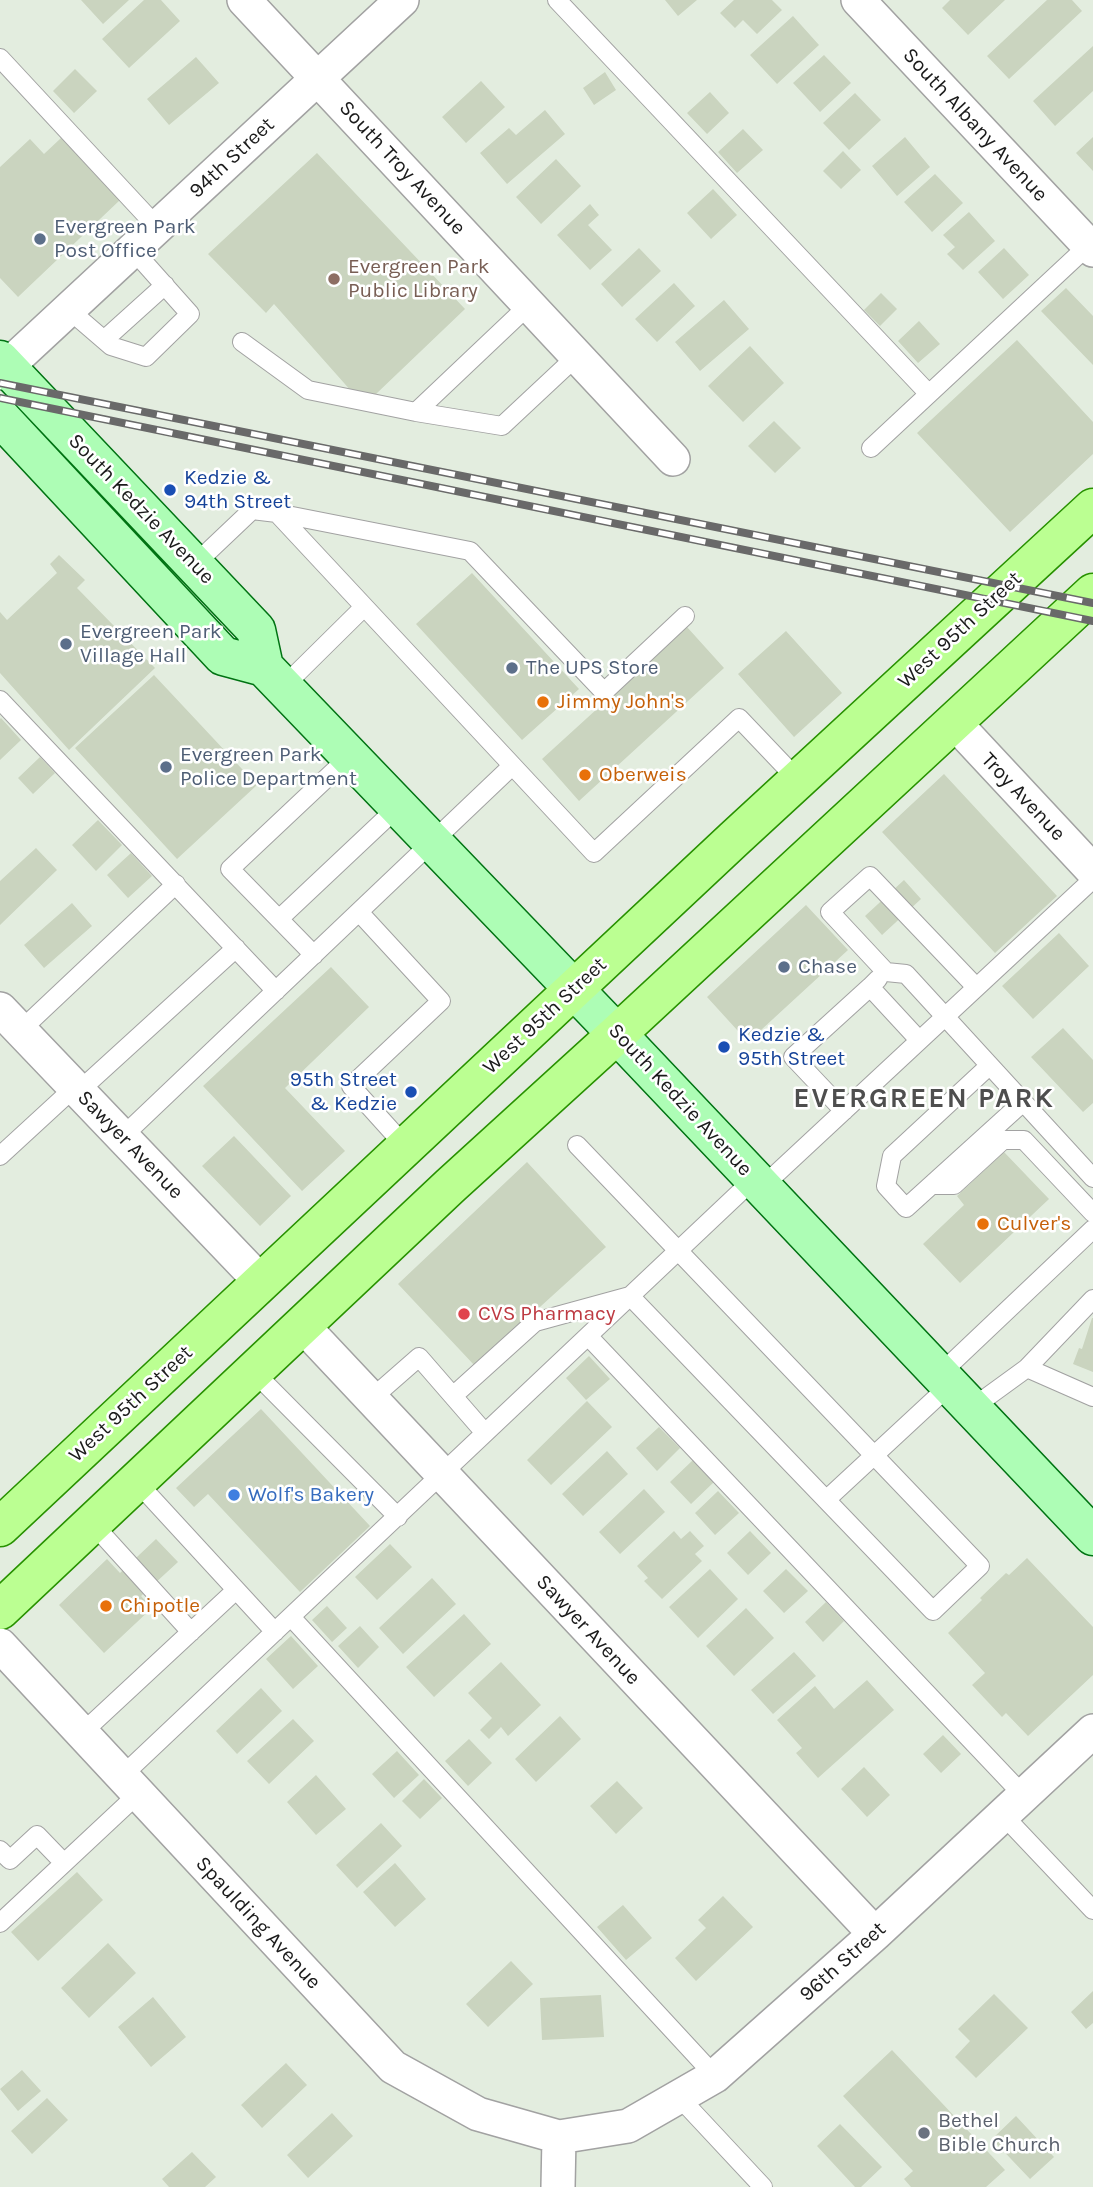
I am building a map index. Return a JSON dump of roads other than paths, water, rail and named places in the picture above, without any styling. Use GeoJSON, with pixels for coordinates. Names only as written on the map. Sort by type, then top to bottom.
{"type":"FeatureCollection","features":[{"type":"Feature","properties":{"kind":"main road","name":"South Kedzie Avenue"},"geometry":{"type":"LineString","coordinates":[[2,367],[256,630],[274,677],[1093,1536]]}},
{"type":"Feature","properties":{"kind":"main road","name":"South Kedzie Avenue"},"geometry":{"type":"LineString","coordinates":[[0,416],[223,656],[274,677]]}},
{"type":"Feature","properties":{"kind":"main road","name":"West 95th Street"},"geometry":{"type":"LineString","coordinates":[[0,1527],[798,780],[1093,508]]}},
{"type":"Feature","properties":{"kind":"main road"},"geometry":{"type":"LineString","coordinates":[[0,1610],[450,1186],[1093,593]]}},
{"type":"Feature","properties":{"kind":"street","name":"South Troy Avenue"},"geometry":{"type":"LineString","coordinates":[[244,0],[673,459]]}},
{"type":"Feature","properties":{"kind":"street","name":"94th Street"},"geometry":{"type":"LineString","coordinates":[[2,367],[133,250],[402,0]]}},
{"type":"Feature","properties":{"kind":"street","name":"South Albany Avenue"},"geometry":{"type":"LineString","coordinates":[[858,0],[1092,245]]}},
{"type":"Feature","properties":{"kind":"street","name":"Troy Avenue"},"geometry":{"type":"LineString","coordinates":[[954,722],[1093,871]]}},
{"type":"Feature","properties":{"kind":"street","name":"Sawyer Avenue"},"geometry":{"type":"LineString","coordinates":[[10,1020],[261,1282]]}},
{"type":"Feature","properties":{"kind":"street","name":"Sawyer Avenue"},"geometry":{"type":"LineString","coordinates":[[302,1325],[875,1934]]}},
{"type":"Feature","properties":{"kind":"street","name":"Spaulding Avenue"},"geometry":{"type":"LineString","coordinates":[[0,1645],[393,2067],[478,2114],[559,2137]]}},
{"type":"Feature","properties":{"kind":"street","name":"96th Street"},"geometry":{"type":"LineString","coordinates":[[559,2137],[628,2126],[715,2076],[875,1934],[1093,1731]]}},
{"type":"Feature","properties":{"kind":"street"},"geometry":{"type":"LineString","coordinates":[[558,2187],[559,2137]]}},
{"type":"Feature","properties":{"kind":"lane"},"geometry":{"type":"LineString","coordinates":[[557,0],[929,394]]}},
{"type":"Feature","properties":{"kind":"lane"},"geometry":{"type":"LineString","coordinates":[[3,66],[157,227]]}},
{"type":"Feature","properties":{"kind":"lane"},"geometry":{"type":"LineString","coordinates":[[871,448],[1092,245]]}},
{"type":"Feature","properties":{"kind":"lane"},"geometry":{"type":"LineString","coordinates":[[68,309],[111,346],[146,357],[190,314],[133,250]]}},
{"type":"Feature","properties":{"kind":"lane"},"geometry":{"type":"LineString","coordinates":[[104,340],[164,285]]}},
{"type":"Feature","properties":{"kind":"lane"},"geometry":{"type":"LineString","coordinates":[[415,412],[530,304]]}},
{"type":"Feature","properties":{"kind":"lane"},"geometry":{"type":"LineString","coordinates":[[242,342],[308,390],[415,412],[502,426],[578,355]]}},
{"type":"Feature","properties":{"kind":"lane"},"geometry":{"type":"LineString","coordinates":[[194,565],[252,510],[470,551],[604,692],[685,616]]}},
{"type":"Feature","properties":{"kind":"lane"},"geometry":{"type":"LineString","coordinates":[[277,513],[594,853],[740,718],[798,780]]}},
{"type":"Feature","properties":{"kind":"lane"},"geometry":{"type":"LineString","coordinates":[[274,677],[364,607]]}},
{"type":"Feature","properties":{"kind":"lane"},"geometry":{"type":"LineString","coordinates":[[0,700],[276,990]]}},
{"type":"Feature","properties":{"kind":"lane"},"geometry":{"type":"LineString","coordinates":[[314,955],[230,869],[350,756]]}},
{"type":"Feature","properties":{"kind":"lane"},"geometry":{"type":"LineString","coordinates":[[122,1137],[512,766]]}},
{"type":"Feature","properties":{"kind":"lane"},"geometry":{"type":"LineString","coordinates":[[279,919],[399,806]]}},
{"type":"Feature","properties":{"kind":"lane"},"geometry":{"type":"LineString","coordinates":[[976,987],[870,876],[830,912],[886,972],[906,974],[1093,1178]]}},
{"type":"Feature","properties":{"kind":"lane"},"geometry":{"type":"LineString","coordinates":[[0,1923],[64,1863],[130,1785],[275,1632],[677,1251],[844,1111],[1093,879]]}},
{"type":"Feature","properties":{"kind":"lane"},"geometry":{"type":"LineString","coordinates":[[10,1020],[176,884]]}},
{"type":"Feature","properties":{"kind":"lane"},"geometry":{"type":"LineString","coordinates":[[359,912],[441,1001],[351,1086],[405,1147]]}},
{"type":"Feature","properties":{"kind":"lane"},"geometry":{"type":"LineString","coordinates":[[0,1156],[236,948]]}},
{"type":"Feature","properties":{"kind":"lane"},"geometry":{"type":"LineString","coordinates":[[844,1111],[793,1057],[886,972]]}},
{"type":"Feature","properties":{"kind":"lane"},"geometry":{"type":"LineString","coordinates":[[870,987],[919,1040]]}},
{"type":"Feature","properties":{"kind":"lane"},"geometry":{"type":"LineString","coordinates":[[989,1066],[892,1156],[886,1186],[906,1208],[1023,1102]]}},
{"type":"Feature","properties":{"kind":"lane"},"geometry":{"type":"LineString","coordinates":[[932,1185],[954,1185],[1003,1140],[1024,1140],[1093,1213]]}},
{"type":"Feature","properties":{"kind":"lane"},"geometry":{"type":"LineString","coordinates":[[577,1145],[980,1566],[933,1611],[630,1296]]}},
{"type":"Feature","properties":{"kind":"lane"},"geometry":{"type":"LineString","coordinates":[[826,1500],[954,1389],[1093,1229]]}},
{"type":"Feature","properties":{"kind":"lane"},"geometry":{"type":"LineString","coordinates":[[453,1396],[535,1322],[630,1296]]}},
{"type":"Feature","properties":{"kind":"lane"},"geometry":{"type":"LineString","coordinates":[[954,1389],[1027,1367],[1091,1301]]}},
{"type":"Feature","properties":{"kind":"lane"},"geometry":{"type":"LineString","coordinates":[[588,1336],[1014,1805],[1093,1910]]}},
{"type":"Feature","properties":{"kind":"lane"},"geometry":{"type":"LineString","coordinates":[[371,1399],[419,1357],[485,1433]]}},
{"type":"Feature","properties":{"kind":"lane"},"geometry":{"type":"LineString","coordinates":[[1027,1367],[1093,1397]]}},
{"type":"Feature","properties":{"kind":"lane"},"geometry":{"type":"LineString","coordinates":[[253,1371],[398,1517]]}},
{"type":"Feature","properties":{"kind":"lane"},"geometry":{"type":"LineString","coordinates":[[136,1481],[275,1632]]}},
{"type":"Feature","properties":{"kind":"lane"},"geometry":{"type":"LineString","coordinates":[[92,1523],[191,1632]]}},
{"type":"Feature","properties":{"kind":"lane"},"geometry":{"type":"LineString","coordinates":[[82,1733],[236,1590]]}},
{"type":"Feature","properties":{"kind":"lane"},"geometry":{"type":"LineString","coordinates":[[291,1617],[715,2076]]}},
{"type":"Feature","properties":{"kind":"lane"},"geometry":{"type":"LineString","coordinates":[[0,1850],[10,1860],[37,1835],[64,1863]]}},
{"type":"Feature","properties":{"kind":"lane"},"geometry":{"type":"LineString","coordinates":[[679,2097],[763,2187]]}},
{"type":"Feature","properties":{"kind":"railway"},"geometry":{"type":"LineString","coordinates":[[0,383],[1093,603]]}},
{"type":"Feature","properties":{"kind":"railway"},"geometry":{"type":"LineString","coordinates":[[0,398],[1093,621]]}},
{"type":"Feature","properties":{"kind":"place","name":"Evergreen Park Post Office"},"geometry":{"type":"Point","coordinates":[40,239]}},
{"type":"Feature","properties":{"kind":"place","name":"Evergreen Park Public Library"},"geometry":{"type":"Point","coordinates":[334,279]}},
{"type":"Feature","properties":{"kind":"place","name":"Kedzie & 94th Street"},"geometry":{"type":"Point","coordinates":[170,490]}},
{"type":"Feature","properties":{"kind":"place","name":"Evergreen Park Village Hall"},"geometry":{"type":"Point","coordinates":[66,644]}},
{"type":"Feature","properties":{"kind":"place","name":"The UPS Store"},"geometry":{"type":"Point","coordinates":[512,668]}},
{"type":"Feature","properties":{"kind":"place","name":"Jimmy John's"},"geometry":{"type":"Point","coordinates":[543,702]}},
{"type":"Feature","properties":{"kind":"place","name":"Evergreen Park Police Department"},"geometry":{"type":"Point","coordinates":[166,767]}},
{"type":"Feature","properties":{"kind":"place","name":"Oberweis"},"geometry":{"type":"Point","coordinates":[585,775]}},
{"type":"Feature","properties":{"kind":"place","name":"Chase"},"geometry":{"type":"Point","coordinates":[784,967]}},
{"type":"Feature","properties":{"kind":"place","name":"Kedzie & 95th Street"},"geometry":{"type":"Point","coordinates":[724,1047]}},
{"type":"Feature","properties":{"kind":"place","name":"95th Street & Kedzie"},"geometry":{"type":"Point","coordinates":[411,1092]}},
{"type":"Feature","properties":{"kind":"place","name":"Culver's"},"geometry":{"type":"Point","coordinates":[983,1224]}},
{"type":"Feature","properties":{"kind":"place","name":"CVS Pharmacy"},"geometry":{"type":"Point","coordinates":[464,1314]}},
{"type":"Feature","properties":{"kind":"place","name":"Wolf's Bakery"},"geometry":{"type":"Point","coordinates":[234,1495]}},
{"type":"Feature","properties":{"kind":"place","name":"Chipotle"},"geometry":{"type":"Point","coordinates":[106,1606]}},
{"type":"Feature","properties":{"kind":"place","name":"Bethel Bible Church"},"geometry":{"type":"Point","coordinates":[924,2133]}},
{"type":"Feature","properties":{"kind":"district","name":"EVERGREEN PARK"},"geometry":{"type":"Point","coordinates":[924,1099]}}]}
